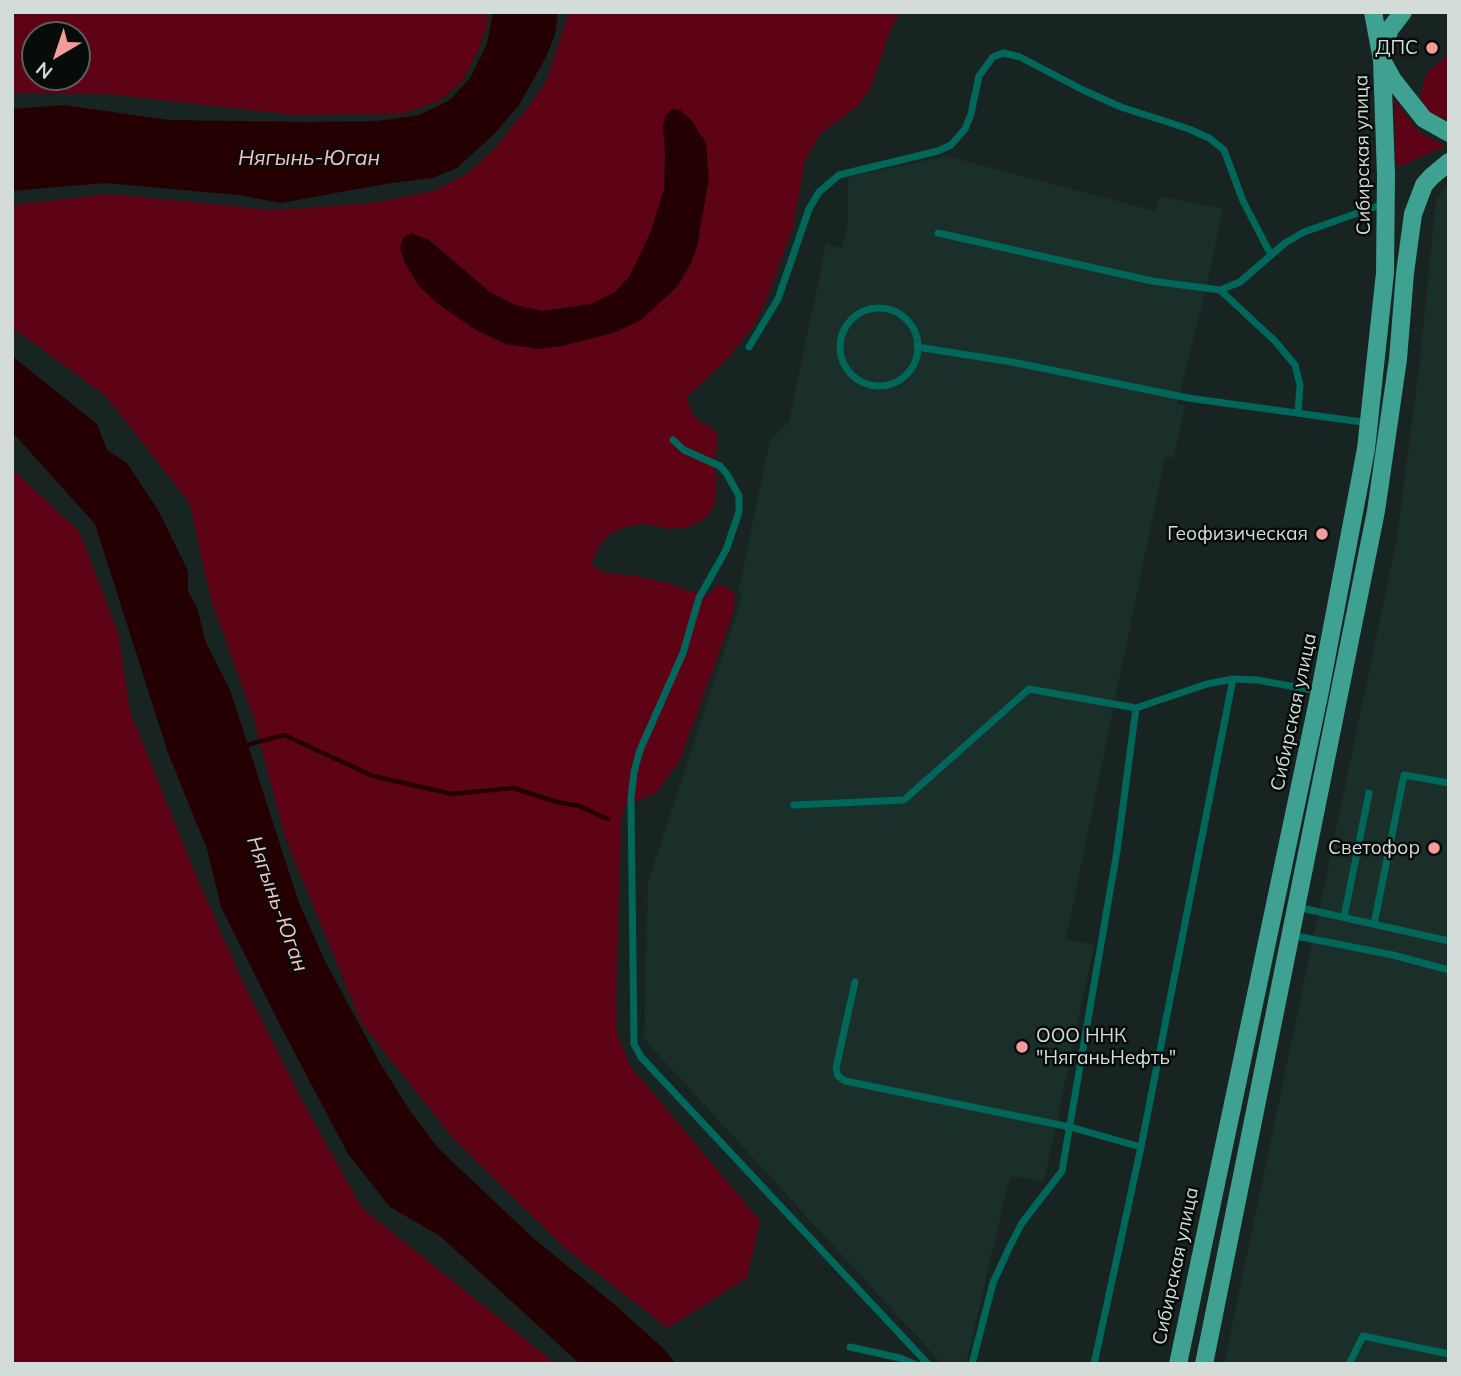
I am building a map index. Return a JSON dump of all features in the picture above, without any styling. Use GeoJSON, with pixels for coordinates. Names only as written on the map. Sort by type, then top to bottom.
{"type":"FeatureCollection","features":[{"type":"Feature","properties":{"kind":"main road"},"geometry":{"type":"LineString","coordinates":[[1373,12],[1382,57],[1406,99],[1424,119],[1449,132]]}},
{"type":"Feature","properties":{"kind":"main road"},"geometry":{"type":"LineString","coordinates":[[1382,57],[1390,29],[1403,12]]}},
{"type":"Feature","properties":{"kind":"main road","name":"Сибирская улица"},"geometry":{"type":"LineString","coordinates":[[1178,1364],[1356,509],[1369,424],[1385,273],[1382,57]]}},
{"type":"Feature","properties":{"kind":"main road"},"geometry":{"type":"LineString","coordinates":[[1204,1364],[1376,510],[1398,359],[1405,273],[1415,202],[1424,185],[1449,162]]}},
{"type":"Feature","properties":{"kind":"main road"},"geometry":{"type":"LineString","coordinates":[[1190,1300],[1216,1306]]}},
{"type":"Feature","properties":{"kind":"lane"},"geometry":{"type":"LineString","coordinates":[[749,347],[778,299],[809,209],[819,192],[839,175],[937,151],[951,145],[968,121],[979,76],[993,57],[1003,54],[1020,57],[1121,107],[1209,138],[1224,150],[1243,201],[1271,255]]}},
{"type":"Feature","properties":{"kind":"lane"},"geometry":{"type":"LineString","coordinates":[[938,233],[1152,281],[1220,290],[1240,282],[1285,243],[1304,232],[1385,203]]}},
{"type":"Feature","properties":{"kind":"lane"},"geometry":{"type":"LineString","coordinates":[[1220,290],[1275,341],[1295,365],[1300,385],[1298,413]]}},
{"type":"Feature","properties":{"kind":"lane"},"geometry":{"type":"LineString","coordinates":[[880,308],[905,318],[913,329],[917,347],[912,368],[903,378],[878,386],[864,384],[853,377],[844,366],[840,340],[845,327],[854,317],[866,310],[880,308]]}},
{"type":"Feature","properties":{"kind":"lane"},"geometry":{"type":"LineString","coordinates":[[917,347],[1012,362],[1188,398],[1369,424]]}},
{"type":"Feature","properties":{"kind":"lane"},"geometry":{"type":"LineString","coordinates":[[673,440],[684,450],[720,466],[739,496],[739,512],[726,550],[699,598],[683,653],[640,750],[634,772],[631,799],[634,1044],[641,1057],[928,1364]]}},
{"type":"Feature","properties":{"kind":"lane"},"geometry":{"type":"LineString","coordinates":[[1094,1364],[1141,1147],[1233,679]]}},
{"type":"Feature","properties":{"kind":"lane"},"geometry":{"type":"LineString","coordinates":[[794,805],[904,800],[1028,689],[1136,708],[1207,684],[1233,679],[1257,680],[1320,691]]}},
{"type":"Feature","properties":{"kind":"lane"},"geometry":{"type":"LineString","coordinates":[[972,1364],[993,1283],[1022,1223],[1062,1171],[1117,851],[1136,708]]}},
{"type":"Feature","properties":{"kind":"lane"},"geometry":{"type":"LineString","coordinates":[[1374,924],[1404,775],[1449,783]]}},
{"type":"Feature","properties":{"kind":"lane"},"geometry":{"type":"LineString","coordinates":[[1344,918],[1369,793]]}},
{"type":"Feature","properties":{"kind":"lane"},"geometry":{"type":"LineString","coordinates":[[1296,907],[1449,941]]}},
{"type":"Feature","properties":{"kind":"lane"},"geometry":{"type":"LineString","coordinates":[[1291,934],[1393,955],[1449,970]]}},
{"type":"Feature","properties":{"kind":"lane"},"geometry":{"type":"LineString","coordinates":[[855,982],[836,1068],[838,1076],[845,1081],[1070,1127],[1141,1147]]}},
{"type":"Feature","properties":{"kind":"lane"},"geometry":{"type":"LineString","coordinates":[[1349,1364],[1363,1336],[1449,1354]]}},
{"type":"Feature","properties":{"kind":"lane"},"geometry":{"type":"LineString","coordinates":[[850,1347],[900,1358],[914,1364]]}},
{"type":"Feature","properties":{"kind":"shaded area"},"geometry":{"type":"Polygon","coordinates":[[[12,12],[487,12],[487,26],[479,49],[462,82],[439,101],[402,114],[294,115],[107,94],[12,93],[12,12]]]}},
{"type":"Feature","properties":{"kind":"shaded area"},"geometry":{"type":"Polygon","coordinates":[[[569,12],[900,12],[890,31],[870,89],[858,106],[821,133],[805,160],[793,227],[756,322],[729,357],[687,397],[691,411],[699,422],[711,427],[718,435],[714,468],[717,481],[715,504],[708,516],[684,528],[669,529],[645,524],[621,528],[604,539],[592,565],[605,573],[635,576],[709,594],[719,584],[735,594],[734,609],[727,631],[680,760],[656,793],[625,806],[621,820],[617,1034],[631,1067],[760,1221],[747,1278],[668,1328],[567,1250],[452,1137],[361,1022],[286,840],[253,716],[211,599],[189,502],[106,396],[20,333],[12,331],[12,205],[109,194],[273,210],[373,203],[433,191],[467,174],[494,149],[547,80],[569,12]],[[663,126],[664,189],[651,232],[630,276],[614,293],[591,304],[542,311],[515,305],[490,292],[429,240],[400,248],[405,263],[419,286],[476,330],[506,344],[538,349],[563,346],[616,332],[690,265],[697,247],[709,178],[663,126]]]}},
{"type":"Feature","properties":{"kind":"shaded area"},"geometry":{"type":"Polygon","coordinates":[[[1449,53],[1449,122],[1425,108],[1420,96],[1427,73],[1449,53]]]}},
{"type":"Feature","properties":{"kind":"shaded area"},"geometry":{"type":"Polygon","coordinates":[[[1394,99],[1417,130],[1444,144],[1443,147],[1401,166],[1396,164],[1394,99]]]}},
{"type":"Feature","properties":{"kind":"shaded area","name":"ООО ННК \"НяганьНефть\""},"geometry":{"type":"Polygon","coordinates":[[[946,156],[1155,211],[1160,196],[1223,209],[1177,404],[1185,405],[1174,457],[1165,457],[1066,939],[1094,945],[1044,1182],[1010,1176],[966,1364],[942,1364],[644,1039],[648,882],[743,594],[738,593],[770,440],[789,421],[826,244],[842,248],[848,224],[848,177],[946,156]]]}},
{"type":"Feature","properties":{"kind":"shaded area"},"geometry":{"type":"Polygon","coordinates":[[[1446,187],[1449,187],[1449,1364],[1224,1364],[1397,538],[1419,368],[1436,201],[1446,187]]]}},
{"type":"Feature","properties":{"kind":"shaded area"},"geometry":{"type":"Polygon","coordinates":[[[12,469],[79,531],[118,632],[130,711],[192,866],[242,980],[306,1108],[362,1208],[556,1364],[12,1364],[12,469]]]}},
{"type":"Feature","properties":{"kind":"water","name":"Нягынь-Юган"},"geometry":{"type":"Polygon","coordinates":[[[493,12],[558,12],[555,34],[547,55],[519,105],[495,133],[457,168],[432,178],[281,203],[238,195],[105,183],[12,191],[12,109],[63,105],[169,120],[377,121],[419,115],[450,100],[470,78],[487,44],[493,12]]]}},
{"type":"Feature","properties":{"kind":"water"},"geometry":{"type":"Polygon","coordinates":[[[672,109],[680,110],[692,121],[706,143],[709,178],[697,247],[690,265],[678,286],[641,320],[616,332],[563,346],[538,349],[506,344],[476,330],[438,304],[419,286],[405,263],[400,248],[403,238],[411,233],[429,240],[490,292],[515,305],[542,311],[591,304],[614,293],[630,276],[651,231],[664,189],[663,126],[665,116],[672,109]]]}},
{"type":"Feature","properties":{"kind":"water","name":"Нягынь-Юган"},"geometry":{"type":"Polygon","coordinates":[[[12,356],[97,424],[107,450],[127,463],[158,510],[188,571],[188,591],[197,608],[206,643],[230,690],[299,903],[325,961],[380,1063],[410,1111],[438,1148],[533,1238],[665,1350],[676,1364],[580,1364],[440,1236],[390,1207],[348,1154],[221,907],[207,849],[168,753],[95,524],[12,432],[12,356]]]}},
{"type":"Feature","properties":{"kind":"waterway"},"geometry":{"type":"LineString","coordinates":[[247,745],[284,735],[373,776],[452,794],[513,788],[579,806],[608,819]]}},
{"type":"Feature","properties":{"kind":"place","name":"ДПС"},"geometry":{"type":"Point","coordinates":[1432,48]}},
{"type":"Feature","properties":{"kind":"place","name":"Геофизическая"},"geometry":{"type":"Point","coordinates":[1322,534]}},
{"type":"Feature","properties":{"kind":"place","name":"Светофор"},"geometry":{"type":"Point","coordinates":[1434,848]}},
{"type":"Feature","properties":{"kind":"place","name":"ООО ННК \"НяганьНефть\""},"geometry":{"type":"Point","coordinates":[1022,1047]}}]}
